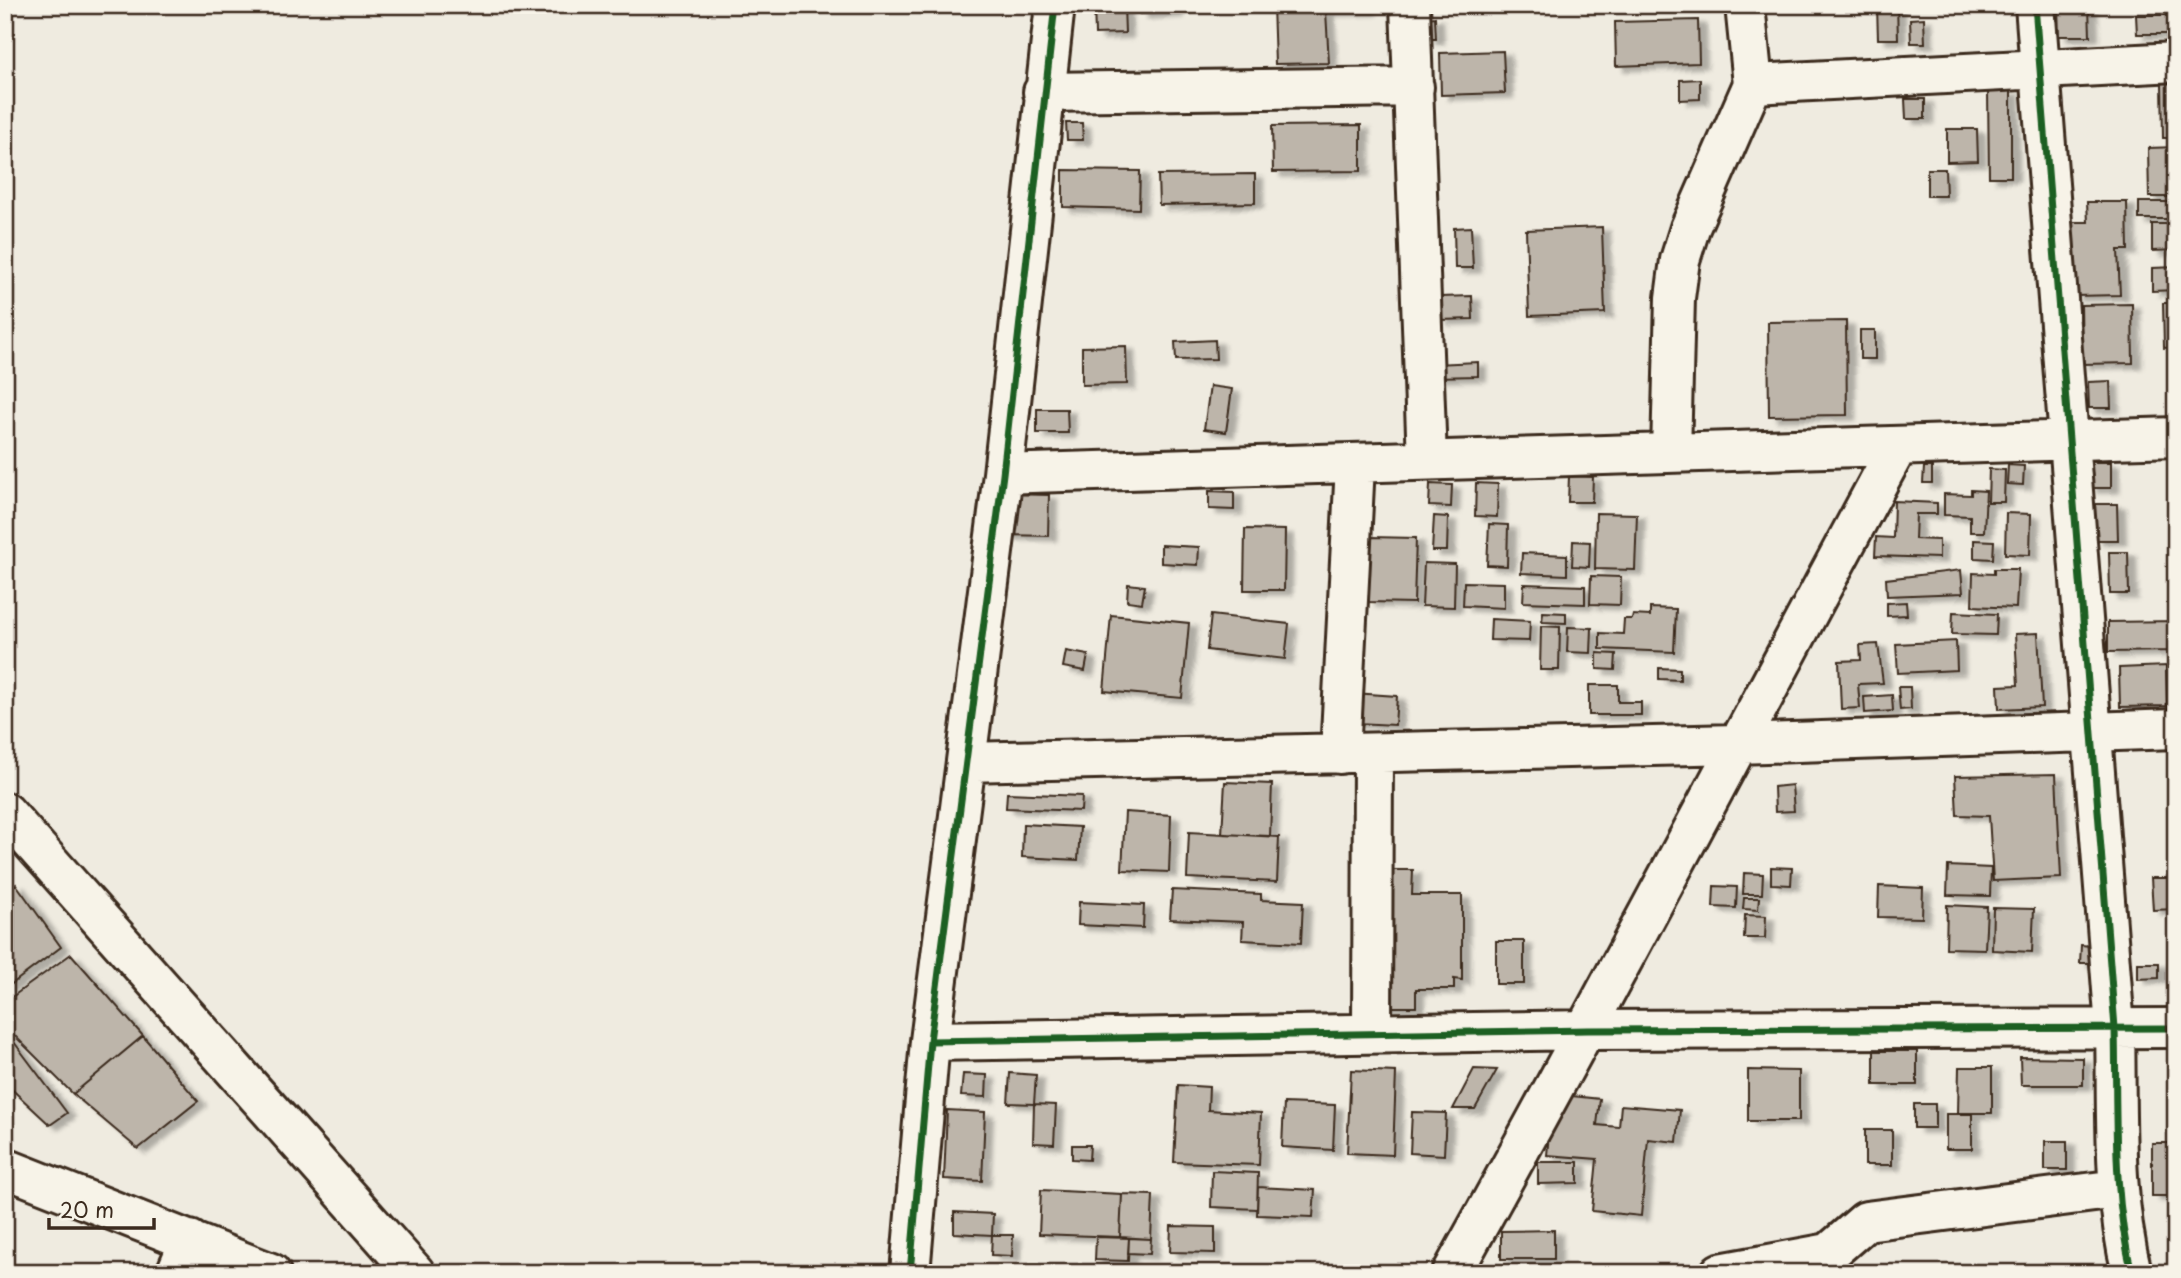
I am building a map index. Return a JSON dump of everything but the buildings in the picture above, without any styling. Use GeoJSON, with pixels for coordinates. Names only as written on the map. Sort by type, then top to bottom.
{"type":"FeatureCollection","features":[{"type":"Feature","properties":{"kind":"street"},"geometry":{"type":"LineString","coordinates":[[910,1273],[930,1041],[1003,474],[1043,92],[1055,5]]}},
{"type":"Feature","properties":{"kind":"street"},"geometry":{"type":"LineString","coordinates":[[1410,5],[1427,460]]}},
{"type":"Feature","properties":{"kind":"street"},"geometry":{"type":"LineString","coordinates":[[1671,453],[1675,298],[1680,260],[1690,228],[1753,84],[1745,5]]}},
{"type":"Feature","properties":{"kind":"street"},"geometry":{"type":"LineString","coordinates":[[2035,5],[2115,1028],[2121,1230],[2132,1273]]}},
{"type":"Feature","properties":{"kind":"street"},"geometry":{"type":"LineString","coordinates":[[1753,84],[2176,62]]}},
{"type":"Feature","properties":{"kind":"street"},"geometry":{"type":"LineString","coordinates":[[1043,92],[1415,88]]}},
{"type":"Feature","properties":{"kind":"street"},"geometry":{"type":"LineString","coordinates":[[1003,474],[1355,465],[1427,460],[2176,437]]}},
{"type":"Feature","properties":{"kind":"street"},"geometry":{"type":"LineString","coordinates":[[1452,1273],[1588,1030],[1737,744],[1898,446]]}},
{"type":"Feature","properties":{"kind":"street"},"geometry":{"type":"LineString","coordinates":[[1355,465],[1356,754],[1372,1033]]}},
{"type":"Feature","properties":{"kind":"street"},"geometry":{"type":"LineString","coordinates":[[965,762],[1737,744],[2176,729]]}},
{"type":"Feature","properties":{"kind":"street"},"geometry":{"type":"LineString","coordinates":[[5,812],[415,1273]]}},
{"type":"Feature","properties":{"kind":"street"},"geometry":{"type":"LineString","coordinates":[[930,1041],[1588,1030],[2176,1028]]}},
{"type":"Feature","properties":{"kind":"street"},"geometry":{"type":"LineString","coordinates":[[5,1168],[183,1256],[271,1273]]}},
{"type":"Feature","properties":{"kind":"street"},"geometry":{"type":"LineString","coordinates":[[1720,1273],[1829,1253],[1866,1221],[2118,1189]]}},
{"type":"Feature","properties":{"kind":"cycle path"},"geometry":{"type":"LineString","coordinates":[[910,1273],[930,1041],[1003,474],[1055,5]]}},
{"type":"Feature","properties":{"kind":"cycle path"},"geometry":{"type":"LineString","coordinates":[[2035,5],[2115,1028],[2118,1182],[2132,1273]]}},
{"type":"Feature","properties":{"kind":"cycle path"},"geometry":{"type":"LineString","coordinates":[[930,1041],[1588,1030],[2176,1028]]}}]}
